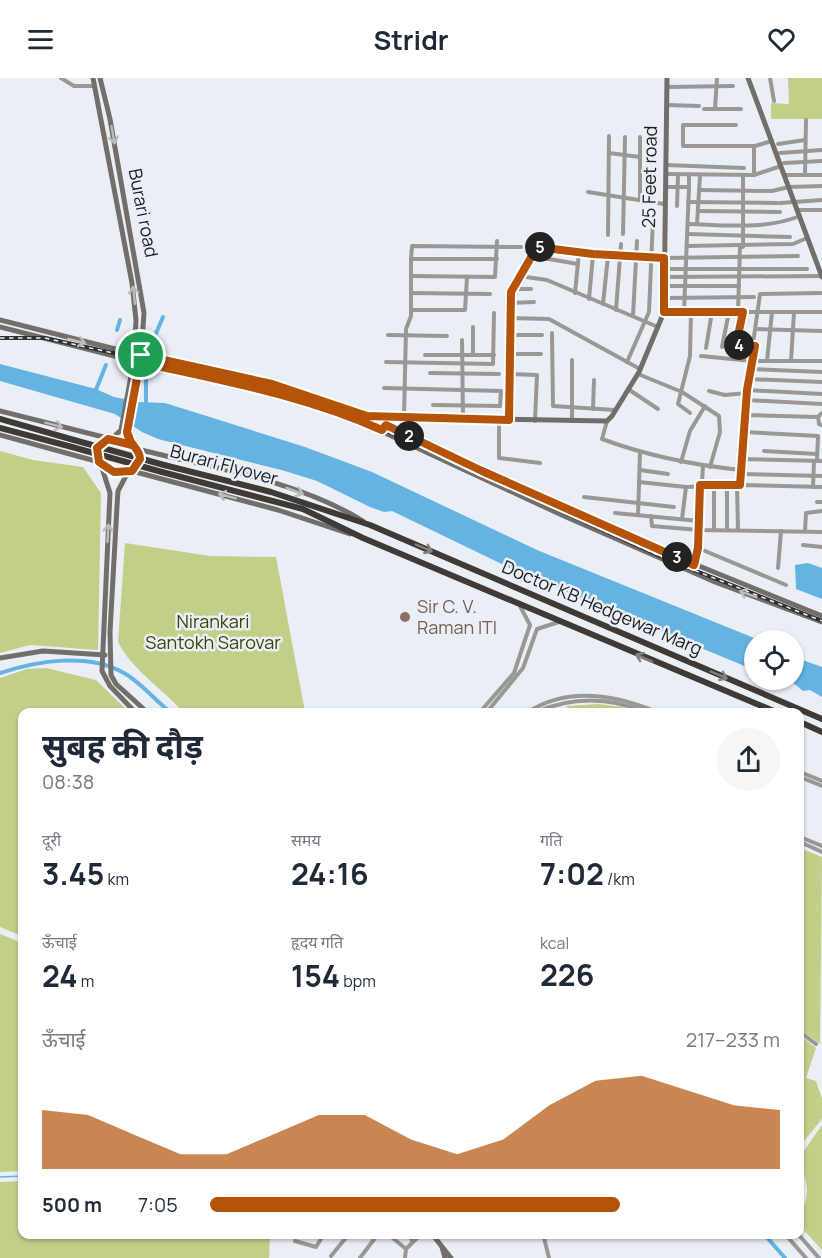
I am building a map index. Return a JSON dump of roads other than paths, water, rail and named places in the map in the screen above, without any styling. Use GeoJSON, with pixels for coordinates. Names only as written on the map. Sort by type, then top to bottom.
{"type":"FeatureCollection","features":[{"type":"Feature","properties":{"kind":"highway","name":"Burari Flyover"},"geometry":{"type":"LineString","coordinates":[[0,419],[271,492],[329,516],[363,538]]}},
{"type":"Feature","properties":{"kind":"highway","name":"Burari Flyover"},"geometry":{"type":"LineString","coordinates":[[0,428],[370,525]]}},
{"type":"Feature","properties":{"kind":"highway","name":"Doctor KB Hedgewar Marg"},"geometry":{"type":"LineString","coordinates":[[370,525],[796,708]]}},
{"type":"Feature","properties":{"kind":"highway","name":"Doctor KB Hedgewar Marg"},"geometry":{"type":"LineString","coordinates":[[363,538],[766,708]]}},
{"type":"Feature","properties":{"kind":"highway","name":"Doctor KB Hedgewar Marg"},"geometry":{"type":"LineString","coordinates":[[804,711],[822,719]]}},
{"type":"Feature","properties":{"kind":"highway"},"geometry":{"type":"LineString","coordinates":[[804,724],[822,732]]}},
{"type":"Feature","properties":{"kind":"main road","name":"Burari road"},"geometry":{"type":"LineString","coordinates":[[93,78],[132,283],[138,354]]}},
{"type":"Feature","properties":{"kind":"main road","name":"Burari road"},"geometry":{"type":"LineString","coordinates":[[100,78],[142,291],[144,327],[138,354]]}},
{"type":"Feature","properties":{"kind":"main road","name":"25 Feet road"},"geometry":{"type":"LineString","coordinates":[[664,312],[667,78]]}},
{"type":"Feature","properties":{"kind":"main road"},"geometry":{"type":"LineString","coordinates":[[748,78],[775,142],[783,164],[784,175],[821,273]]}},
{"type":"Feature","properties":{"kind":"main road"},"geometry":{"type":"LineString","coordinates":[[367,416],[607,421],[639,372],[664,312]]}},
{"type":"Feature","properties":{"kind":"main road"},"geometry":{"type":"LineString","coordinates":[[0,320],[272,384],[367,416],[482,471],[694,565],[822,616]]}},
{"type":"Feature","properties":{"kind":"main road"},"geometry":{"type":"LineString","coordinates":[[0,327],[137,362],[296,397],[342,413],[607,535],[715,582],[822,622]]}},
{"type":"Feature","properties":{"kind":"main road"},"geometry":{"type":"LineString","coordinates":[[131,708],[110,686],[102,671],[118,491],[140,459],[124,431],[138,354]]}},
{"type":"Feature","properties":{"kind":"main road"},"geometry":{"type":"LineString","coordinates":[[0,411],[285,487],[349,512],[370,525]]}},
{"type":"Feature","properties":{"kind":"main road"},"geometry":{"type":"LineString","coordinates":[[382,430],[394,417]]}},
{"type":"Feature","properties":{"kind":"main road"},"geometry":{"type":"LineString","coordinates":[[124,431],[97,448],[110,493],[108,606],[111,675],[116,684],[143,708]]}},
{"type":"Feature","properties":{"kind":"main road"},"geometry":{"type":"LineString","coordinates":[[76,456],[82,432]]}},
{"type":"Feature","properties":{"kind":"main road"},"geometry":{"type":"LineString","coordinates":[[0,435],[76,456],[100,464],[114,472],[130,472],[278,510],[363,538]]}},
{"type":"Feature","properties":{"kind":"main road"},"geometry":{"type":"LineString","coordinates":[[0,658],[43,651],[111,657]]}},
{"type":"Feature","properties":{"kind":"main road"},"geometry":{"type":"LineString","coordinates":[[436,1239],[451,1258]]}},
{"type":"Feature","properties":{"kind":"main road"},"geometry":{"type":"LineString","coordinates":[[442,1247],[445,1258]]}},
{"type":"Feature","properties":{"kind":"street"},"geometry":{"type":"LineString","coordinates":[[61,78],[74,86],[95,86]]}},
{"type":"Feature","properties":{"kind":"street"},"geometry":{"type":"LineString","coordinates":[[715,109],[717,78]]}},
{"type":"Feature","properties":{"kind":"street"},"geometry":{"type":"LineString","coordinates":[[770,78],[774,101]]}},
{"type":"Feature","properties":{"kind":"street"},"geometry":{"type":"LineString","coordinates":[[666,87],[733,86]]}},
{"type":"Feature","properties":{"kind":"street"},"geometry":{"type":"LineString","coordinates":[[666,105],[741,109]]}},
{"type":"Feature","properties":{"kind":"street"},"geometry":{"type":"LineString","coordinates":[[805,175],[806,120]]}},
{"type":"Feature","properties":{"kind":"street"},"geometry":{"type":"LineString","coordinates":[[736,125],[683,124],[683,146],[755,145],[805,140]]}},
{"type":"Feature","properties":{"kind":"street"},"geometry":{"type":"LineString","coordinates":[[608,235],[609,136]]}},
{"type":"Feature","properties":{"kind":"street"},"geometry":{"type":"LineString","coordinates":[[623,234],[625,137]]}},
{"type":"Feature","properties":{"kind":"street"},"geometry":{"type":"LineString","coordinates":[[640,137],[640,200]]}},
{"type":"Feature","properties":{"kind":"street"},"geometry":{"type":"LineString","coordinates":[[754,176],[755,145]]}},
{"type":"Feature","properties":{"kind":"street"},"geometry":{"type":"LineString","coordinates":[[780,153],[822,150]]}},
{"type":"Feature","properties":{"kind":"street"},"geometry":{"type":"LineString","coordinates":[[609,153],[640,157]]}},
{"type":"Feature","properties":{"kind":"street"},"geometry":{"type":"LineString","coordinates":[[666,174],[754,176],[783,164],[822,161]]}},
{"type":"Feature","properties":{"kind":"street"},"geometry":{"type":"LineString","coordinates":[[666,165],[744,168]]}},
{"type":"Feature","properties":{"kind":"street"},"geometry":{"type":"LineString","coordinates":[[677,206],[678,175]]}},
{"type":"Feature","properties":{"kind":"street"},"geometry":{"type":"LineString","coordinates":[[684,312],[689,175]]}},
{"type":"Feature","properties":{"kind":"street"},"geometry":{"type":"LineString","coordinates":[[784,175],[822,175]]}},
{"type":"Feature","properties":{"kind":"street"},"geometry":{"type":"LineString","coordinates":[[698,224],[700,176]]}},
{"type":"Feature","properties":{"kind":"street"},"geometry":{"type":"LineString","coordinates":[[743,176],[743,236],[739,297],[741,312],[736,345],[755,346]]}},
{"type":"Feature","properties":{"kind":"street"},"geometry":{"type":"LineString","coordinates":[[699,190],[772,191],[789,187],[822,186]]}},
{"type":"Feature","properties":{"kind":"street"},"geometry":{"type":"LineString","coordinates":[[665,187],[689,187]]}},
{"type":"Feature","properties":{"kind":"street"},"geometry":{"type":"LineString","coordinates":[[588,192],[664,204]]}},
{"type":"Feature","properties":{"kind":"street"},"geometry":{"type":"LineString","coordinates":[[688,202],[778,203],[794,200],[822,200]]}},
{"type":"Feature","properties":{"kind":"street"},"geometry":{"type":"LineString","coordinates":[[688,224],[743,225],[785,222],[798,213],[822,210]]}},
{"type":"Feature","properties":{"kind":"street"},"geometry":{"type":"LineString","coordinates":[[698,211],[780,212]]}},
{"type":"Feature","properties":{"kind":"street"},"geometry":{"type":"LineString","coordinates":[[627,362],[649,308],[653,219]]}},
{"type":"Feature","properties":{"kind":"street"},"geometry":{"type":"LineString","coordinates":[[688,234],[790,237]]}},
{"type":"Feature","properties":{"kind":"street"},"geometry":{"type":"LineString","coordinates":[[688,246],[742,247],[794,244],[807,238]]}},
{"type":"Feature","properties":{"kind":"street"},"geometry":{"type":"LineString","coordinates":[[633,316],[637,241]]}},
{"type":"Feature","properties":{"kind":"street"},"geometry":{"type":"LineString","coordinates":[[404,418],[406,335],[411,310],[411,259],[414,245],[497,244],[521,247]]}},
{"type":"Feature","properties":{"kind":"street"},"geometry":{"type":"LineString","coordinates":[[411,276],[495,277],[497,244]]}},
{"type":"Feature","properties":{"kind":"street"},"geometry":{"type":"LineString","coordinates":[[616,310],[621,244]]}},
{"type":"Feature","properties":{"kind":"street"},"geometry":{"type":"LineString","coordinates":[[509,420],[509,318],[512,289],[537,247],[608,256],[664,258],[798,256]]}},
{"type":"Feature","properties":{"kind":"street"},"geometry":{"type":"LineString","coordinates":[[574,293],[579,253]]}},
{"type":"Feature","properties":{"kind":"street"},"geometry":{"type":"LineString","coordinates":[[589,299],[593,254]]}},
{"type":"Feature","properties":{"kind":"street"},"geometry":{"type":"LineString","coordinates":[[531,255],[578,264]]}},
{"type":"Feature","properties":{"kind":"street"},"geometry":{"type":"LineString","coordinates":[[603,304],[608,256]]}},
{"type":"Feature","properties":{"kind":"street"},"geometry":{"type":"LineString","coordinates":[[411,259],[497,259]]}},
{"type":"Feature","properties":{"kind":"street"},"geometry":{"type":"LineString","coordinates":[[664,269],[807,269]]}},
{"type":"Feature","properties":{"kind":"street"},"geometry":{"type":"LineString","coordinates":[[664,277],[740,278],[821,273]]}},
{"type":"Feature","properties":{"kind":"street"},"geometry":{"type":"LineString","coordinates":[[519,276],[548,280],[658,327]]}},
{"type":"Feature","properties":{"kind":"street"},"geometry":{"type":"LineString","coordinates":[[411,310],[464,310],[467,277]]}},
{"type":"Feature","properties":{"kind":"street"},"geometry":{"type":"LineString","coordinates":[[664,286],[740,286]]}},
{"type":"Feature","properties":{"kind":"street"},"geometry":{"type":"LineString","coordinates":[[512,289],[531,289]]}},
{"type":"Feature","properties":{"kind":"street"},"geometry":{"type":"LineString","coordinates":[[738,530],[739,485],[748,379],[755,346],[761,293],[821,292]]}},
{"type":"Feature","properties":{"kind":"street"},"geometry":{"type":"LineString","coordinates":[[411,293],[490,294]]}},
{"type":"Feature","properties":{"kind":"street"},"geometry":{"type":"LineString","coordinates":[[664,298],[754,297]]}},
{"type":"Feature","properties":{"kind":"street"},"geometry":{"type":"LineString","coordinates":[[510,303],[534,302]]}},
{"type":"Feature","properties":{"kind":"street"},"geometry":{"type":"LineString","coordinates":[[664,312],[822,312]]}},
{"type":"Feature","properties":{"kind":"street"},"geometry":{"type":"LineString","coordinates":[[690,413],[678,405],[690,356],[691,312]]}},
{"type":"Feature","properties":{"kind":"street"},"geometry":{"type":"LineString","coordinates":[[706,348],[712,312]]}},
{"type":"Feature","properties":{"kind":"street"},"geometry":{"type":"LineString","coordinates":[[722,347],[729,312]]}},
{"type":"Feature","properties":{"kind":"street"},"geometry":{"type":"LineString","coordinates":[[767,362],[772,312]]}},
{"type":"Feature","properties":{"kind":"street"},"geometry":{"type":"LineString","coordinates":[[791,362],[794,312]]}},
{"type":"Feature","properties":{"kind":"street"},"geometry":{"type":"LineString","coordinates":[[386,362],[492,365],[494,313]]}},
{"type":"Feature","properties":{"kind":"street"},"geometry":{"type":"LineString","coordinates":[[509,318],[549,319],[627,362],[639,372],[682,392],[705,406],[720,419],[720,432],[710,466]]}},
{"type":"Feature","properties":{"kind":"street"},"geometry":{"type":"LineString","coordinates":[[473,327],[473,354]]}},
{"type":"Feature","properties":{"kind":"street"},"geometry":{"type":"LineString","coordinates":[[757,329],[822,331]]}},
{"type":"Feature","properties":{"kind":"street"},"geometry":{"type":"LineString","coordinates":[[552,333],[552,406],[615,410]]}},
{"type":"Feature","properties":{"kind":"street"},"geometry":{"type":"LineString","coordinates":[[388,335],[447,336]]}},
{"type":"Feature","properties":{"kind":"street"},"geometry":{"type":"LineString","coordinates":[[510,335],[542,335]]}},
{"type":"Feature","properties":{"kind":"street"},"geometry":{"type":"LineString","coordinates":[[462,340],[463,419]]}},
{"type":"Feature","properties":{"kind":"street"},"geometry":{"type":"LineString","coordinates":[[510,354],[541,354]]}},
{"type":"Feature","properties":{"kind":"street"},"geometry":{"type":"LineString","coordinates":[[425,355],[494,355]]}},
{"type":"Feature","properties":{"kind":"street"},"geometry":{"type":"LineString","coordinates":[[701,356],[767,362],[822,361]]}},
{"type":"Feature","properties":{"kind":"street"},"geometry":{"type":"LineString","coordinates":[[572,360],[572,422]]}},
{"type":"Feature","properties":{"kind":"street"},"geometry":{"type":"LineString","coordinates":[[750,369],[822,372]]}},
{"type":"Feature","properties":{"kind":"street"},"geometry":{"type":"LineString","coordinates":[[430,373],[499,374]]}},
{"type":"Feature","properties":{"kind":"street"},"geometry":{"type":"LineString","coordinates":[[509,374],[537,375],[535,421]]}},
{"type":"Feature","properties":{"kind":"street"},"geometry":{"type":"LineString","coordinates":[[748,379],[822,382]]}},
{"type":"Feature","properties":{"kind":"street"},"geometry":{"type":"LineString","coordinates":[[593,409],[594,380]]}},
{"type":"Feature","properties":{"kind":"street"},"geometry":{"type":"LineString","coordinates":[[384,388],[499,389],[501,398],[500,406],[433,405]]}},
{"type":"Feature","properties":{"kind":"street"},"geometry":{"type":"LineString","coordinates":[[628,389],[658,409]]}},
{"type":"Feature","properties":{"kind":"street"},"geometry":{"type":"LineString","coordinates":[[709,391],[725,395],[747,392],[822,394]]}},
{"type":"Feature","properties":{"kind":"street"},"geometry":{"type":"LineString","coordinates":[[747,400],[822,404]]}},
{"type":"Feature","properties":{"kind":"street"},"geometry":{"type":"LineString","coordinates":[[681,462],[690,431],[705,406]]}},
{"type":"Feature","properties":{"kind":"street"},"geometry":{"type":"LineString","coordinates":[[745,415],[818,417],[822,413]]}},
{"type":"Feature","properties":{"kind":"street"},"geometry":{"type":"LineString","coordinates":[[818,417],[819,424],[822,425]]}},
{"type":"Feature","properties":{"kind":"street"},"geometry":{"type":"LineString","coordinates":[[500,420],[500,458],[540,463]]}},
{"type":"Feature","properties":{"kind":"street"},"geometry":{"type":"LineString","coordinates":[[607,421],[602,439],[640,453],[741,472],[822,476]]}},
{"type":"Feature","properties":{"kind":"street"},"geometry":{"type":"LineString","coordinates":[[744,432],[820,436],[813,487]]}},
{"type":"Feature","properties":{"kind":"street"},"geometry":{"type":"LineString","coordinates":[[764,451],[819,452]]}},
{"type":"Feature","properties":{"kind":"street"},"geometry":{"type":"LineString","coordinates":[[638,515],[640,453]]}},
{"type":"Feature","properties":{"kind":"street"},"geometry":{"type":"LineString","coordinates":[[741,459],[818,461]]}},
{"type":"Feature","properties":{"kind":"street"},"geometry":{"type":"LineString","coordinates":[[694,565],[698,548],[700,485],[703,466]]}},
{"type":"Feature","properties":{"kind":"street"},"geometry":{"type":"LineString","coordinates":[[640,470],[668,474]]}},
{"type":"Feature","properties":{"kind":"street"},"geometry":{"type":"LineString","coordinates":[[639,482],[686,488],[700,485],[822,487]]}},
{"type":"Feature","properties":{"kind":"street"},"geometry":{"type":"LineString","coordinates":[[714,485],[714,530]]}},
{"type":"Feature","properties":{"kind":"street"},"geometry":{"type":"LineString","coordinates":[[727,485],[727,530]]}},
{"type":"Feature","properties":{"kind":"street"},"geometry":{"type":"LineString","coordinates":[[682,519],[686,488]]}},
{"type":"Feature","properties":{"kind":"street"},"geometry":{"type":"LineString","coordinates":[[584,497],[674,507]]}},
{"type":"Feature","properties":{"kind":"street"},"geometry":{"type":"LineString","coordinates":[[805,531],[806,513],[822,511]]}},
{"type":"Feature","properties":{"kind":"street"},"geometry":{"type":"LineString","coordinates":[[615,513],[699,521]]}},
{"type":"Feature","properties":{"kind":"street"},"geometry":{"type":"LineString","coordinates":[[651,516],[652,526],[699,530],[822,532]]}},
{"type":"Feature","properties":{"kind":"street"},"geometry":{"type":"LineString","coordinates":[[778,568],[781,531]]}},
{"type":"Feature","properties":{"kind":"street"},"geometry":{"type":"LineString","coordinates":[[803,545],[822,547]]}},
{"type":"Feature","properties":{"kind":"street"},"geometry":{"type":"LineString","coordinates":[[698,548],[786,585]]}},
{"type":"Feature","properties":{"kind":"street"},"geometry":{"type":"LineString","coordinates":[[483,708],[514,673],[530,629],[530,620],[519,604]]}},
{"type":"Feature","properties":{"kind":"street"},"geometry":{"type":"LineString","coordinates":[[490,708],[518,676],[535,631],[542,626],[559,622]]}},
{"type":"Feature","properties":{"kind":"street"},"geometry":{"type":"LineString","coordinates":[[530,629],[535,631]]}},
{"type":"Feature","properties":{"kind":"street"},"geometry":{"type":"LineString","coordinates":[[538,708],[561,699],[591,695],[620,698],[646,708]]}},
{"type":"Feature","properties":{"kind":"street"},"geometry":{"type":"LineString","coordinates":[[548,708],[562,703],[591,699],[619,702],[635,708]]}},
{"type":"Feature","properties":{"kind":"street"},"geometry":{"type":"LineString","coordinates":[[804,774],[822,781]]}},
{"type":"Feature","properties":{"kind":"street"},"geometry":{"type":"LineString","coordinates":[[804,779],[822,786]]}},
{"type":"Feature","properties":{"kind":"street"},"geometry":{"type":"LineString","coordinates":[[804,839],[822,846]]}},
{"type":"Feature","properties":{"kind":"street"},"geometry":{"type":"LineString","coordinates":[[804,844],[822,852]]}},
{"type":"Feature","properties":{"kind":"street"},"geometry":{"type":"LineString","coordinates":[[804,1035],[816,1044]]}},
{"type":"Feature","properties":{"kind":"street"},"geometry":{"type":"LineString","coordinates":[[295,1241],[316,1247],[321,1239]]}},
{"type":"Feature","properties":{"kind":"street"},"geometry":{"type":"LineString","coordinates":[[331,1256],[345,1239]]}},
{"type":"Feature","properties":{"kind":"street"},"geometry":{"type":"LineString","coordinates":[[360,1258],[372,1239]]}},
{"type":"Feature","properties":{"kind":"street"},"geometry":{"type":"LineString","coordinates":[[394,1239],[406,1249]]}},
{"type":"Feature","properties":{"kind":"street"},"geometry":{"type":"LineString","coordinates":[[405,1258],[406,1249],[416,1239]]}},
{"type":"Feature","properties":{"kind":"street"},"geometry":{"type":"LineString","coordinates":[[544,1239],[549,1258]]}},
{"type":"Feature","properties":{"kind":"street"},"geometry":{"type":"LineString","coordinates":[[789,1239],[806,1258]]}},
{"type":"Feature","properties":{"kind":"street"},"geometry":{"type":"LineString","coordinates":[[802,1239],[819,1258]]}},
{"type":"Feature","properties":{"kind":"water"},"geometry":{"type":"Polygon","coordinates":[[[0,364],[96,389],[114,397],[139,402],[165,403],[305,447],[372,472],[537,550],[744,634],[744,666],[514,570],[392,511],[384,512],[370,507],[317,481],[158,439],[142,432],[115,414],[0,381],[0,364]]]}},
{"type":"Feature","properties":{"kind":"water"},"geometry":{"type":"Polygon","coordinates":[[[808,563],[822,568],[822,599],[796,589],[795,565],[808,563]]]}},
{"type":"Feature","properties":{"kind":"water"},"geometry":{"type":"Polygon","coordinates":[[[804,661],[822,667],[822,697],[810,690],[803,691],[804,661]]]}},
{"type":"Feature","properties":{"kind":"waterway"},"geometry":{"type":"LineString","coordinates":[[154,338],[163,317]]}},
{"type":"Feature","properties":{"kind":"waterway"},"geometry":{"type":"LineString","coordinates":[[117,330],[120,320]]}},
{"type":"Feature","properties":{"kind":"waterway"},"geometry":{"type":"LineString","coordinates":[[95,392],[106,365]]}},
{"type":"Feature","properties":{"kind":"waterway"},"geometry":{"type":"LineString","coordinates":[[146,377],[146,404]]}},
{"type":"Feature","properties":{"kind":"waterway"},"geometry":{"type":"LineString","coordinates":[[0,673],[46,662],[95,662],[124,673],[166,708]]}},
{"type":"Feature","properties":{"kind":"waterway"},"geometry":{"type":"LineString","coordinates":[[0,1177],[18,1176]]}},
{"type":"Feature","properties":{"kind":"waterway"},"geometry":{"type":"LineString","coordinates":[[768,1239],[785,1258]]}},
{"type":"Feature","properties":{"kind":"railway"},"geometry":{"type":"LineString","coordinates":[[0,338],[45,338],[250,383],[309,399],[371,424],[671,561],[822,621]]}},
{"type":"Feature","properties":{"kind":"place","name":"Sir C. V. Raman ITI"},"geometry":{"type":"Point","coordinates":[405,617]}},
{"type":"Feature","properties":{"kind":"park label","name":"Nirankari Santokh Sarovar"},"geometry":{"type":"Point","coordinates":[213,632]}}]}
